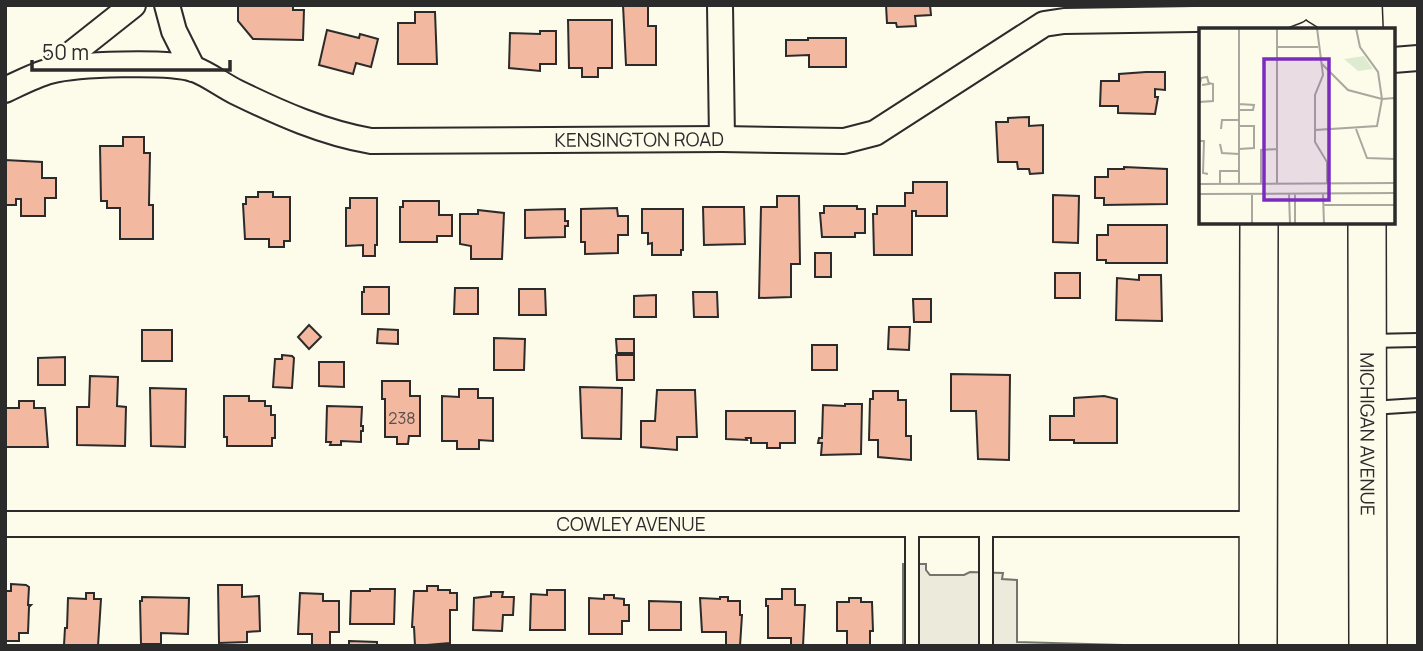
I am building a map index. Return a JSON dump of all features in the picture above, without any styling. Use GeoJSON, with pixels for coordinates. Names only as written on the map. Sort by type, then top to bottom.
{"type":"FeatureCollection","features":[{"type":"Feature","properties":{"kind":"main road"},"geometry":{"type":"LineString","coordinates":[[1260,18],[1294,5]]}},
{"type":"Feature","properties":{"kind":"main road"},"geometry":{"type":"LineString","coordinates":[[1318,5],[1331,13],[1342,28]]}},
{"type":"Feature","properties":{"kind":"main road"},"geometry":{"type":"LineString","coordinates":[[1363,5],[1364,28]]}},
{"type":"Feature","properties":{"kind":"main road"},"geometry":{"type":"LineString","coordinates":[[1258,646],[1259,224]]}},
{"type":"Feature","properties":{"kind":"main road","name":"MICHIGAN AVENUE"},"geometry":{"type":"LineString","coordinates":[[1367,224],[1368,646]]}},
{"type":"Feature","properties":{"kind":"street"},"geometry":{"type":"LineString","coordinates":[[50,71],[133,5]]}},
{"type":"Feature","properties":{"kind":"street"},"geometry":{"type":"LineString","coordinates":[[167,5],[174,31],[193,69]]}},
{"type":"Feature","properties":{"kind":"street"},"geometry":{"type":"LineString","coordinates":[[720,5],[722,139]]}},
{"type":"Feature","properties":{"kind":"street","name":"KENSINGTON ROAD"},"geometry":{"type":"LineString","coordinates":[[5,90],[50,71],[127,65],[193,69],[299,120],[334,133],[371,141],[844,141],[875,133],[1044,24],[1064,21],[1260,18]]}},
{"type":"Feature","properties":{"kind":"street"},"geometry":{"type":"LineString","coordinates":[[1395,60],[1418,58]]}},
{"type":"Feature","properties":{"kind":"street","name":"COWLEY AVENUE"},"geometry":{"type":"LineString","coordinates":[[5,524],[1259,524]]}},
{"type":"Feature","properties":{"kind":"lane"},"geometry":{"type":"LineString","coordinates":[[1368,341],[1418,340]]}},
{"type":"Feature","properties":{"kind":"lane"},"geometry":{"type":"LineString","coordinates":[[1368,409],[1418,405]]}},
{"type":"Feature","properties":{"kind":"lane"},"geometry":{"type":"LineString","coordinates":[[912,524],[912,646]]}},
{"type":"Feature","properties":{"kind":"lane"},"geometry":{"type":"LineString","coordinates":[[986,524],[986,646]]}},
{"type":"Feature","properties":{"kind":"shaded area"},"geometry":{"type":"Polygon","coordinates":[[[903,564],[926,564],[930,575],[1003,573],[1002,579],[1017,580],[1017,642],[1159,646],[903,646],[903,564]]]}},
{"type":"Feature","properties":{"kind":"building"},"geometry":{"type":"Polygon","coordinates":[[[293,5],[293,10],[304,10],[303,40],[253,39],[238,21],[238,6],[293,5]]]}},
{"type":"Feature","properties":{"kind":"building"},"geometry":{"type":"Polygon","coordinates":[[[623,5],[648,5],[648,26],[656,26],[656,65],[626,65],[623,5]]]}},
{"type":"Feature","properties":{"kind":"building"},"geometry":{"type":"Polygon","coordinates":[[[886,5],[930,5],[931,15],[915,16],[916,26],[897,27],[896,23],[887,23],[886,5]]]}},
{"type":"Feature","properties":{"kind":"building"},"geometry":{"type":"Polygon","coordinates":[[[415,12],[435,12],[437,64],[398,64],[398,23],[415,23],[415,12]]]}},
{"type":"Feature","properties":{"kind":"building"},"geometry":{"type":"Polygon","coordinates":[[[568,20],[612,20],[612,68],[598,68],[598,77],[582,77],[582,68],[569,68],[568,20]]]}},
{"type":"Feature","properties":{"kind":"building"},"geometry":{"type":"Polygon","coordinates":[[[327,30],[359,38],[360,34],[378,39],[371,67],[356,63],[353,74],[319,65],[327,30]]]}},
{"type":"Feature","properties":{"kind":"building"},"geometry":{"type":"Polygon","coordinates":[[[540,31],[556,31],[556,64],[540,64],[540,71],[509,68],[510,33],[540,34],[540,31]]]}},
{"type":"Feature","properties":{"kind":"building"},"geometry":{"type":"Polygon","coordinates":[[[846,38],[846,67],[809,67],[809,55],[786,56],[786,40],[846,38]]]}},
{"type":"Feature","properties":{"kind":"building"},"geometry":{"type":"Polygon","coordinates":[[[1165,72],[1165,90],[1155,89],[1155,97],[1158,97],[1155,114],[1118,113],[1118,106],[1100,106],[1101,81],[1119,81],[1119,74],[1165,72]]]}},
{"type":"Feature","properties":{"kind":"building"},"geometry":{"type":"Polygon","coordinates":[[[1029,117],[1029,126],[1043,125],[1043,173],[1030,174],[1029,169],[1018,169],[1017,162],[998,162],[996,122],[1008,122],[1008,118],[1029,117]]]}},
{"type":"Feature","properties":{"kind":"building"},"geometry":{"type":"Polygon","coordinates":[[[123,137],[144,137],[144,153],[150,153],[149,205],[153,205],[153,239],[120,239],[120,208],[107,208],[107,201],[101,201],[100,146],[123,146],[123,137]]]}},
{"type":"Feature","properties":{"kind":"building"},"geometry":{"type":"Polygon","coordinates":[[[5,160],[42,162],[42,178],[56,178],[56,198],[45,198],[45,216],[21,216],[21,199],[16,199],[16,205],[5,205],[5,160]]]}},
{"type":"Feature","properties":{"kind":"building"},"geometry":{"type":"Polygon","coordinates":[[[1108,169],[1167,169],[1167,204],[1104,205],[1104,198],[1095,198],[1095,177],[1108,177],[1108,169]]]}},
{"type":"Feature","properties":{"kind":"building"},"geometry":{"type":"Polygon","coordinates":[[[913,182],[947,182],[947,216],[916,216],[916,211],[912,211],[912,255],[874,255],[873,214],[877,214],[877,206],[905,206],[905,193],[913,193],[913,182]]]}},
{"type":"Feature","properties":{"kind":"building"},"geometry":{"type":"Polygon","coordinates":[[[258,192],[273,192],[273,197],[290,197],[290,241],[284,241],[284,247],[269,247],[269,239],[245,239],[243,204],[246,204],[246,197],[258,197],[258,192]]]}},
{"type":"Feature","properties":{"kind":"building"},"geometry":{"type":"Polygon","coordinates":[[[1053,195],[1079,196],[1078,243],[1053,242],[1053,195]]]}},
{"type":"Feature","properties":{"kind":"building"},"geometry":{"type":"Polygon","coordinates":[[[777,196],[799,196],[800,264],[791,264],[791,297],[759,298],[761,207],[777,207],[777,196]]]}},
{"type":"Feature","properties":{"kind":"building"},"geometry":{"type":"Polygon","coordinates":[[[350,198],[377,198],[375,256],[363,256],[363,245],[346,246],[346,208],[350,208],[350,198]]]}},
{"type":"Feature","properties":{"kind":"building"},"geometry":{"type":"Polygon","coordinates":[[[403,201],[439,201],[439,215],[452,215],[452,236],[437,236],[437,242],[400,242],[400,207],[403,207],[403,201]]]}},
{"type":"Feature","properties":{"kind":"building"},"geometry":{"type":"Polygon","coordinates":[[[824,206],[857,206],[857,209],[865,209],[865,233],[855,233],[855,237],[822,237],[820,213],[824,213],[824,206]]]}},
{"type":"Feature","properties":{"kind":"building"},"geometry":{"type":"Polygon","coordinates":[[[703,207],[744,207],[745,244],[704,245],[703,207]]]}},
{"type":"Feature","properties":{"kind":"building"},"geometry":{"type":"Polygon","coordinates":[[[617,208],[618,216],[628,216],[628,235],[618,235],[618,253],[585,254],[585,242],[581,242],[581,209],[617,208]]]}},
{"type":"Feature","properties":{"kind":"building"},"geometry":{"type":"Polygon","coordinates":[[[565,209],[568,226],[565,226],[565,237],[525,238],[525,210],[565,209]]]}},
{"type":"Feature","properties":{"kind":"building"},"geometry":{"type":"Polygon","coordinates":[[[642,209],[683,209],[681,255],[652,255],[652,243],[648,244],[648,233],[642,233],[642,209]]]}},
{"type":"Feature","properties":{"kind":"building"},"geometry":{"type":"Polygon","coordinates":[[[478,210],[504,213],[502,259],[471,259],[471,246],[460,244],[460,214],[478,214],[478,210]]]}},
{"type":"Feature","properties":{"kind":"building"},"geometry":{"type":"Polygon","coordinates":[[[1108,225],[1167,225],[1167,263],[1106,263],[1106,260],[1097,260],[1097,235],[1108,235],[1108,225]]]}},
{"type":"Feature","properties":{"kind":"building"},"geometry":{"type":"Polygon","coordinates":[[[815,253],[831,253],[831,277],[815,277],[815,253]]]}},
{"type":"Feature","properties":{"kind":"building"},"geometry":{"type":"Polygon","coordinates":[[[1055,273],[1080,273],[1080,298],[1055,298],[1055,273]]]}},
{"type":"Feature","properties":{"kind":"building"},"geometry":{"type":"Polygon","coordinates":[[[1139,275],[1161,275],[1162,321],[1116,320],[1117,278],[1139,280],[1139,275]]]}},
{"type":"Feature","properties":{"kind":"building"},"geometry":{"type":"Polygon","coordinates":[[[364,287],[389,287],[389,314],[362,314],[364,287]]]}},
{"type":"Feature","properties":{"kind":"building"},"geometry":{"type":"Polygon","coordinates":[[[455,288],[478,288],[478,314],[454,314],[455,288]]]}},
{"type":"Feature","properties":{"kind":"building"},"geometry":{"type":"Polygon","coordinates":[[[519,289],[545,289],[546,315],[519,315],[519,289]]]}},
{"type":"Feature","properties":{"kind":"building"},"geometry":{"type":"Polygon","coordinates":[[[693,292],[717,292],[718,317],[694,317],[693,292]]]}},
{"type":"Feature","properties":{"kind":"building"},"geometry":{"type":"Polygon","coordinates":[[[656,295],[656,317],[634,317],[634,296],[656,295]]]}},
{"type":"Feature","properties":{"kind":"building"},"geometry":{"type":"Polygon","coordinates":[[[913,299],[931,299],[931,322],[914,322],[913,299]]]}},
{"type":"Feature","properties":{"kind":"building"},"geometry":{"type":"Polygon","coordinates":[[[309,325],[321,337],[309,349],[298,337],[309,325]]]}},
{"type":"Feature","properties":{"kind":"building"},"geometry":{"type":"Polygon","coordinates":[[[889,327],[910,327],[909,350],[888,349],[889,327]]]}},
{"type":"Feature","properties":{"kind":"building"},"geometry":{"type":"Polygon","coordinates":[[[378,329],[398,330],[398,344],[377,343],[378,329]]]}},
{"type":"Feature","properties":{"kind":"building"},"geometry":{"type":"Polygon","coordinates":[[[142,330],[172,330],[172,361],[142,361],[142,330]]]}},
{"type":"Feature","properties":{"kind":"building"},"geometry":{"type":"Polygon","coordinates":[[[494,338],[525,339],[524,370],[494,370],[494,338]]]}},
{"type":"Feature","properties":{"kind":"building"},"geometry":{"type":"Polygon","coordinates":[[[616,339],[634,339],[634,353],[617,353],[616,339]]]}},
{"type":"Feature","properties":{"kind":"building"},"geometry":{"type":"Polygon","coordinates":[[[812,345],[837,345],[837,370],[812,370],[812,345]]]}},
{"type":"Feature","properties":{"kind":"building"},"geometry":{"type":"Polygon","coordinates":[[[282,355],[294,358],[292,388],[273,387],[275,359],[282,359],[282,355]]]}},
{"type":"Feature","properties":{"kind":"building"},"geometry":{"type":"Polygon","coordinates":[[[616,355],[634,355],[634,380],[617,380],[616,355]]]}},
{"type":"Feature","properties":{"kind":"building"},"geometry":{"type":"Polygon","coordinates":[[[65,357],[65,385],[38,385],[38,358],[65,357]]]}},
{"type":"Feature","properties":{"kind":"building"},"geometry":{"type":"Polygon","coordinates":[[[319,362],[344,362],[344,387],[319,386],[319,362]]]}},
{"type":"Feature","properties":{"kind":"building"},"geometry":{"type":"Polygon","coordinates":[[[951,374],[1010,375],[1009,460],[978,459],[976,411],[951,411],[951,374]]]}},
{"type":"Feature","properties":{"kind":"building"},"geometry":{"type":"Polygon","coordinates":[[[90,376],[118,377],[117,406],[126,407],[125,446],[77,445],[77,407],[89,407],[90,376]]]}},
{"type":"Feature","properties":{"kind":"building"},"geometry":{"type":"Polygon","coordinates":[[[382,381],[410,381],[410,396],[420,396],[420,436],[409,436],[408,444],[397,444],[397,437],[385,437],[382,381]]]}},
{"type":"Feature","properties":{"kind":"building"},"geometry":{"type":"Polygon","coordinates":[[[580,387],[622,388],[621,439],[582,438],[580,387]]]}},
{"type":"Feature","properties":{"kind":"building"},"geometry":{"type":"Polygon","coordinates":[[[150,388],[186,389],[185,447],[151,446],[150,388]]]}},
{"type":"Feature","properties":{"kind":"building"},"geometry":{"type":"Polygon","coordinates":[[[459,389],[478,389],[478,398],[493,398],[493,441],[479,440],[479,449],[457,449],[457,441],[442,441],[442,396],[459,397],[459,389]]]}},
{"type":"Feature","properties":{"kind":"building"},"geometry":{"type":"Polygon","coordinates":[[[657,390],[695,390],[697,437],[677,437],[677,450],[641,447],[641,421],[655,421],[657,390]]]}},
{"type":"Feature","properties":{"kind":"building"},"geometry":{"type":"Polygon","coordinates":[[[873,391],[898,391],[898,400],[906,400],[906,436],[911,436],[911,460],[878,457],[878,440],[869,440],[870,399],[873,399],[873,391]]]}},
{"type":"Feature","properties":{"kind":"building"},"geometry":{"type":"Polygon","coordinates":[[[224,396],[249,396],[249,401],[265,401],[265,406],[271,406],[271,415],[275,415],[275,438],[272,438],[272,446],[227,446],[227,437],[224,437],[224,396]]]}},
{"type":"Feature","properties":{"kind":"building"},"geometry":{"type":"Polygon","coordinates":[[[1104,396],[1117,399],[1117,443],[1050,440],[1050,416],[1074,416],[1074,398],[1104,396]]]}},
{"type":"Feature","properties":{"kind":"building"},"geometry":{"type":"Polygon","coordinates":[[[19,401],[34,401],[34,408],[45,408],[48,447],[5,447],[5,408],[19,408],[19,401]]]}},
{"type":"Feature","properties":{"kind":"building"},"geometry":{"type":"Polygon","coordinates":[[[862,404],[861,454],[821,455],[822,443],[818,443],[819,438],[822,438],[823,405],[862,404]]]}},
{"type":"Feature","properties":{"kind":"building"},"geometry":{"type":"Polygon","coordinates":[[[327,406],[362,407],[361,442],[341,441],[341,445],[330,445],[331,442],[326,442],[327,406]]]}},
{"type":"Feature","properties":{"kind":"building"},"geometry":{"type":"Polygon","coordinates":[[[726,411],[795,411],[795,443],[780,443],[780,448],[767,448],[767,443],[751,443],[751,438],[726,439],[726,411]]]}},
{"type":"Feature","properties":{"kind":"building"},"geometry":{"type":"Polygon","coordinates":[[[11,584],[29,587],[28,605],[31,605],[28,633],[19,633],[19,641],[5,641],[5,591],[11,591],[11,584]]]}},
{"type":"Feature","properties":{"kind":"building"},"geometry":{"type":"Polygon","coordinates":[[[218,585],[242,585],[242,597],[259,596],[260,631],[247,632],[247,642],[219,643],[218,585]]]}},
{"type":"Feature","properties":{"kind":"building"},"geometry":{"type":"Polygon","coordinates":[[[427,586],[438,586],[438,590],[457,593],[457,610],[450,610],[450,643],[415,646],[412,627],[414,591],[427,591],[427,586]]]}},
{"type":"Feature","properties":{"kind":"building"},"geometry":{"type":"Polygon","coordinates":[[[395,589],[394,624],[350,624],[351,591],[395,589]]]}},
{"type":"Feature","properties":{"kind":"building"},"geometry":{"type":"Polygon","coordinates":[[[782,589],[795,589],[795,605],[805,605],[803,646],[791,646],[791,638],[768,638],[766,599],[782,599],[782,589]]]}},
{"type":"Feature","properties":{"kind":"building"},"geometry":{"type":"Polygon","coordinates":[[[547,590],[565,590],[565,630],[530,630],[531,594],[547,595],[547,590]]]}},
{"type":"Feature","properties":{"kind":"building"},"geometry":{"type":"Polygon","coordinates":[[[491,592],[503,592],[502,597],[514,597],[513,615],[503,615],[502,631],[473,630],[474,598],[491,596],[491,592]]]}},
{"type":"Feature","properties":{"kind":"building"},"geometry":{"type":"Polygon","coordinates":[[[86,593],[94,593],[94,599],[101,599],[98,646],[64,645],[68,598],[86,599],[86,593]]]}},
{"type":"Feature","properties":{"kind":"building"},"geometry":{"type":"Polygon","coordinates":[[[300,593],[323,594],[323,601],[339,601],[339,632],[330,632],[330,646],[312,646],[312,634],[298,634],[300,593]]]}},
{"type":"Feature","properties":{"kind":"building"},"geometry":{"type":"Polygon","coordinates":[[[604,595],[624,599],[624,605],[629,605],[629,621],[622,621],[622,634],[589,634],[589,598],[604,599],[604,595]]]}},
{"type":"Feature","properties":{"kind":"building"},"geometry":{"type":"Polygon","coordinates":[[[142,597],[189,598],[188,634],[161,633],[161,644],[141,644],[142,597]]]}},
{"type":"Feature","properties":{"kind":"building"},"geometry":{"type":"Polygon","coordinates":[[[728,597],[728,601],[740,601],[740,646],[726,646],[726,632],[702,632],[700,598],[728,597]]]}},
{"type":"Feature","properties":{"kind":"building"},"geometry":{"type":"Polygon","coordinates":[[[849,598],[872,602],[873,631],[870,631],[870,646],[847,646],[847,631],[837,631],[837,602],[849,602],[849,598]]]}},
{"type":"Feature","properties":{"kind":"building"},"geometry":{"type":"Polygon","coordinates":[[[649,601],[681,602],[681,630],[649,630],[649,601]]]}},
{"type":"Feature","properties":{"kind":"building"},"geometry":{"type":"Polygon","coordinates":[[[349,641],[377,642],[377,646],[349,646],[349,641]]]}}]}
